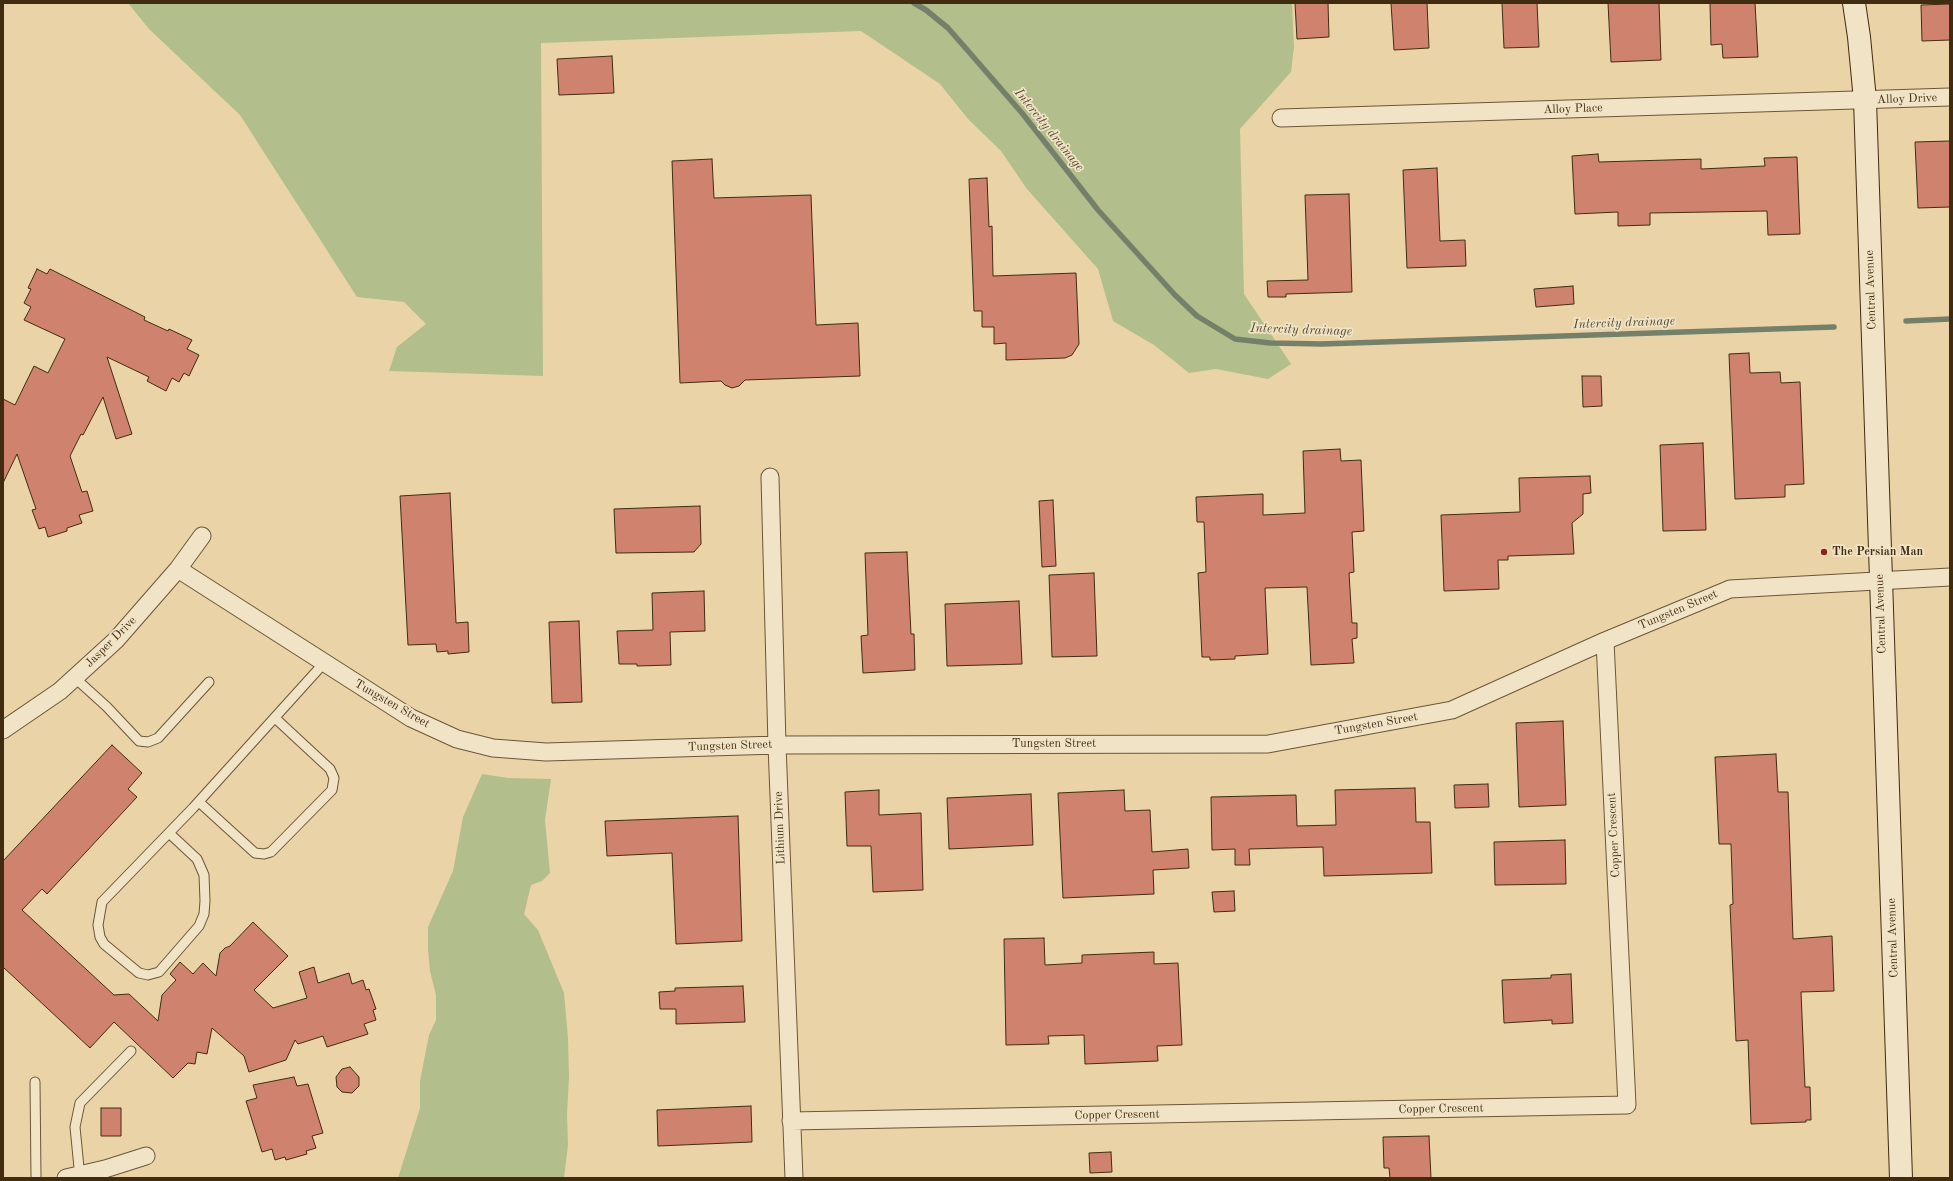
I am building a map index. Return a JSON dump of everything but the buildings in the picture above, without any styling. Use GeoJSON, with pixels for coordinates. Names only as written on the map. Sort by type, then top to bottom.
{"type":"FeatureCollection","features":[{"type":"Feature","properties":{"kind":"main road","name":"Central Avenue"},"geometry":{"type":"LineString","coordinates":[[1854,3],[1865,100],[1901,1178]]}},
{"type":"Feature","properties":{"kind":"street","name":"Alloy Drive"},"geometry":{"type":"LineString","coordinates":[[1865,100],[1950,97]]}},
{"type":"Feature","properties":{"kind":"street","name":"Alloy Place"},"geometry":{"type":"LineString","coordinates":[[1281,118],[1865,100]]}},
{"type":"Feature","properties":{"kind":"street","name":"Lithium Drive"},"geometry":{"type":"LineString","coordinates":[[770,477],[777,745],[794,1178]]}},
{"type":"Feature","properties":{"kind":"street","name":"Jasper Drive"},"geometry":{"type":"LineString","coordinates":[[3,730],[60,691],[116,640],[178,569],[202,536]]}},
{"type":"Feature","properties":{"kind":"street","name":"Tungsten Street"},"geometry":{"type":"LineString","coordinates":[[178,569],[412,718],[457,739],[493,748],[546,752],[777,745],[1268,744],[1452,710],[1605,641],[1730,589],[1950,577]]}},
{"type":"Feature","properties":{"kind":"street","name":"Copper Crescent"},"geometry":{"type":"LineString","coordinates":[[791,1121],[1627,1105],[1605,641]]}},
{"type":"Feature","properties":{"kind":"street"},"geometry":{"type":"LineString","coordinates":[[75,1177],[146,1156]]}},
{"type":"Feature","properties":{"kind":"lane"},"geometry":{"type":"LineString","coordinates":[[169,833],[197,859],[204,876],[204,914],[199,926],[159,972],[148,975],[139,973],[104,944],[100,937],[98,925],[102,902],[199,802],[324,663]]}},
{"type":"Feature","properties":{"kind":"lane"},"geometry":{"type":"LineString","coordinates":[[75,678],[107,707],[139,741],[148,742],[158,738],[209,682]]}},
{"type":"Feature","properties":{"kind":"lane"},"geometry":{"type":"LineString","coordinates":[[199,802],[255,853],[264,854],[271,852],[332,790],[334,778],[330,769],[275,718]]}},
{"type":"Feature","properties":{"kind":"lane"},"geometry":{"type":"LineString","coordinates":[[75,1177],[75,1127],[80,1103],[131,1051]]}},
{"type":"Feature","properties":{"kind":"lane"},"geometry":{"type":"LineString","coordinates":[[35,1082],[36,1178]]}},
{"type":"Feature","properties":{"kind":"green space"},"geometry":{"type":"Polygon","coordinates":[[[128,3],[1292,3],[1294,47],[1291,72],[1240,129],[1244,294],[1291,364],[1268,379],[1216,369],[1189,373],[1154,345],[1113,321],[1098,269],[1027,189],[1001,151],[968,119],[940,84],[861,31],[541,43],[543,376],[389,371],[397,347],[426,324],[404,302],[357,297],[240,115],[149,29],[128,3]]]}},
{"type":"Feature","properties":{"kind":"green space"},"geometry":{"type":"Polygon","coordinates":[[[482,774],[508,778],[551,779],[545,820],[550,873],[542,881],[531,885],[524,914],[538,930],[564,993],[568,1038],[569,1077],[567,1114],[568,1145],[564,1178],[398,1178],[420,1108],[420,1081],[429,1035],[436,1020],[436,995],[430,971],[428,927],[453,871],[463,817],[482,774]]]}},
{"type":"Feature","properties":{"kind":"waterway","name":"Intercity drainage"},"geometry":{"type":"LineString","coordinates":[[914,3],[926,10],[948,28],[1022,113],[1098,210],[1175,295],[1197,316],[1235,339],[1270,343],[1322,344],[1834,327]]}},
{"type":"Feature","properties":{"kind":"waterway","name":"Intercity drainage"},"geometry":{"type":"LineString","coordinates":[[1906,321],[1950,319]]}},
{"type":"Feature","properties":{"kind":"place","name":"The Persian Man"},"geometry":{"type":"Point","coordinates":[1824,552]}}]}
